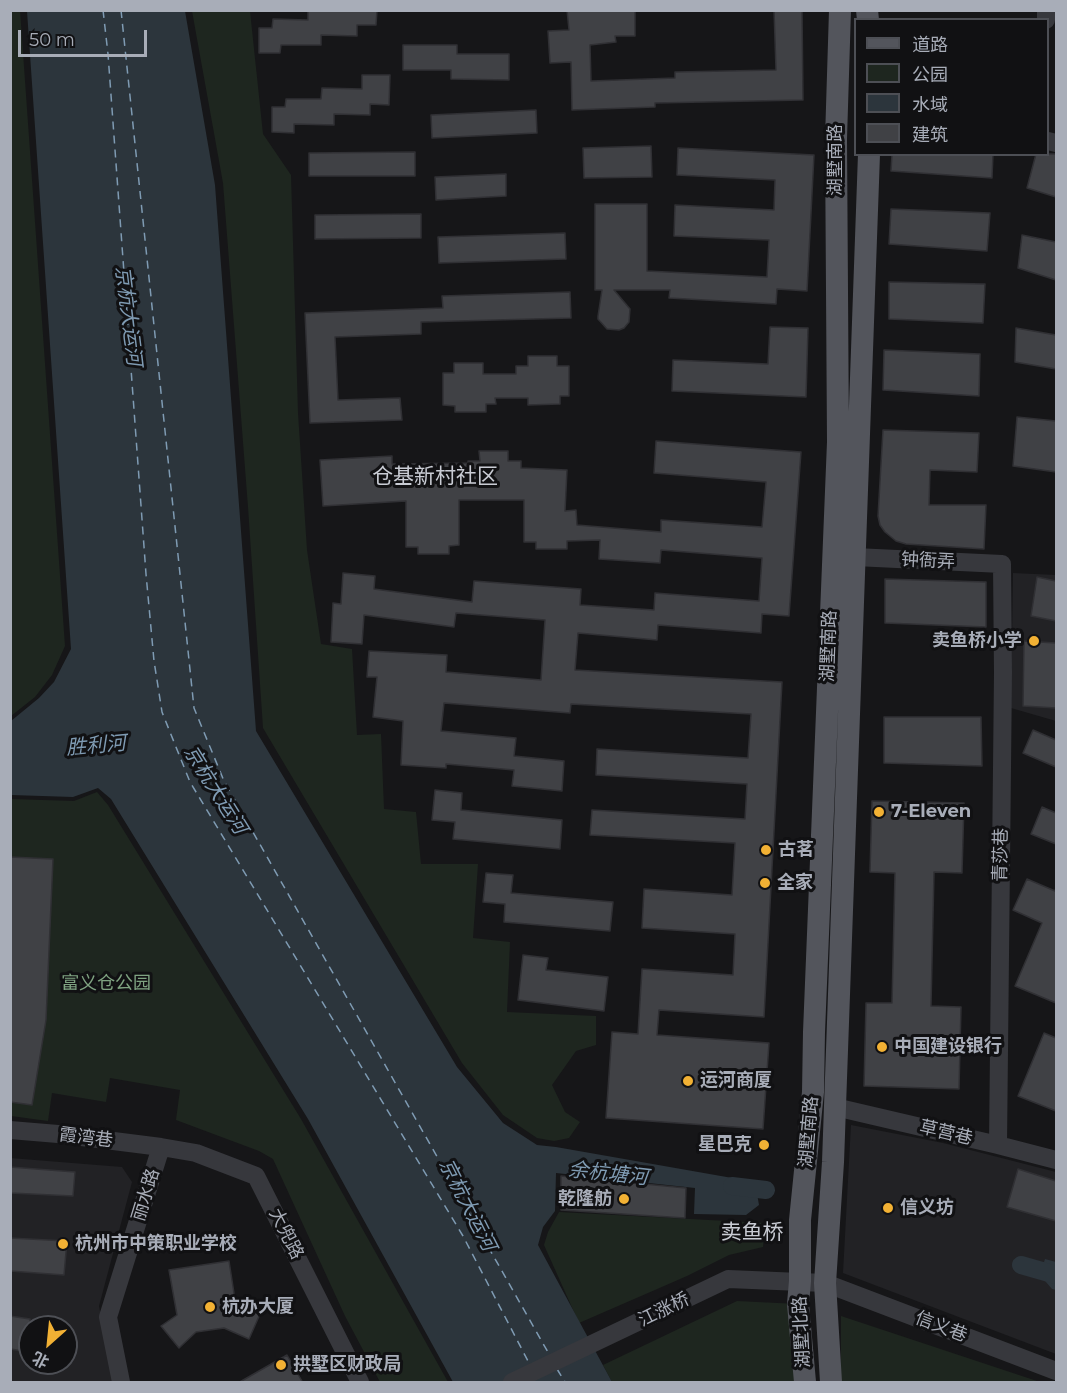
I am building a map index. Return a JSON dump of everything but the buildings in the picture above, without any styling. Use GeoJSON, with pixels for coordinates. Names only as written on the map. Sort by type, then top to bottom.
{"type":"FeatureCollection","features":[{"type":"Feature","properties":{"kind":"main road","name":"湖墅南路"},"geometry":{"type":"LineString","coordinates":[[800,1281],[800,1220],[813,1092],[838,442],[836,139],[840,10]]}},
{"type":"Feature","properties":{"kind":"main road","name":"湖墅南路"},"geometry":{"type":"LineString","coordinates":[[825,1283],[835,1107],[869,156]]}},
{"type":"Feature","properties":{"kind":"main road","name":"湖墅北路"},"geometry":{"type":"LineString","coordinates":[[800,1281],[798,1304],[805,1383]]}},
{"type":"Feature","properties":{"kind":"main road","name":"湖墅北路"},"geometry":{"type":"LineString","coordinates":[[825,1283],[831,1383]]}},
{"type":"Feature","properties":{"kind":"street","name":"钟衙弄"},"geometry":{"type":"LineString","coordinates":[[855,557],[1002,564]]}},
{"type":"Feature","properties":{"kind":"street","name":"青莎巷"},"geometry":{"type":"LineString","coordinates":[[998,1145],[1002,564]]}},
{"type":"Feature","properties":{"kind":"street","name":"草营巷"},"geometry":{"type":"LineString","coordinates":[[835,1107],[1056,1160]]}},
{"type":"Feature","properties":{"kind":"street","name":"霞湾巷"},"geometry":{"type":"LineString","coordinates":[[10,1130],[161,1147]]}},
{"type":"Feature","properties":{"kind":"street","name":"丽水路"},"geometry":{"type":"LineString","coordinates":[[121,1383],[108,1317],[161,1147]]}},
{"type":"Feature","properties":{"kind":"street","name":"大兜路"},"geometry":{"type":"LineString","coordinates":[[161,1147],[196,1153],[256,1176],[360,1383]]}},
{"type":"Feature","properties":{"kind":"street","name":"江涨桥"},"geometry":{"type":"LineString","coordinates":[[512,1383],[728,1279],[825,1283]]}},
{"type":"Feature","properties":{"kind":"street","name":"信义巷"},"geometry":{"type":"LineString","coordinates":[[825,1283],[1056,1371]]}},
{"type":"Feature","properties":{"kind":"shaded area","name":"卖鱼桥小学"},"geometry":{"type":"Polygon","coordinates":[[[1013,573],[1056,575],[1056,721],[1011,708],[1013,573]]]}},
{"type":"Feature","properties":{"kind":"shaded area","name":"信义坊"},"geometry":{"type":"Polygon","coordinates":[[[851,1125],[943,1143],[1056,1172],[1056,1354],[843,1273],[851,1125]]]}},
{"type":"Feature","properties":{"kind":"shaded area","name":"杭州市中策职业学校"},"geometry":{"type":"Polygon","coordinates":[[[10,1158],[122,1167],[132,1182],[99,1306],[114,1382],[11,1382],[10,1158]]]}},
{"type":"Feature","properties":{"kind":"green space"},"geometry":{"type":"Polygon","coordinates":[[[20,10],[65,646],[52,675],[35,697],[11,716],[10,11],[20,10]]]}},
{"type":"Feature","properties":{"kind":"green space"},"geometry":{"type":"Polygon","coordinates":[[[192,11],[250,11],[263,134],[291,175],[298,413],[307,550],[321,644],[352,649],[357,735],[381,734],[384,809],[416,812],[421,864],[478,864],[473,938],[510,942],[507,1012],[596,1016],[596,1045],[576,1051],[552,1085],[565,1112],[580,1122],[569,1138],[554,1141],[537,1138],[503,1115],[462,1063],[263,728],[223,183],[192,11]]]}},
{"type":"Feature","properties":{"kind":"green space","name":"富义仓公园"},"geometry":{"type":"Polygon","coordinates":[[[97,792],[108,805],[301,1119],[448,1382],[380,1382],[345,1316],[273,1159],[259,1151],[176,1120],[180,1090],[110,1078],[106,1102],[52,1093],[48,1121],[11,1116],[11,799],[74,801],[97,792]]]}},
{"type":"Feature","properties":{"kind":"green space"},"geometry":{"type":"Polygon","coordinates":[[[559,1212],[765,1223],[763,1247],[729,1255],[579,1323],[544,1245],[559,1212]]]}},
{"type":"Feature","properties":{"kind":"green space"},"geometry":{"type":"Polygon","coordinates":[[[737,1301],[798,1304],[805,1382],[612,1382],[603,1365],[737,1301]]]}},
{"type":"Feature","properties":{"kind":"green space"},"geometry":{"type":"Polygon","coordinates":[[[841,1316],[1040,1382],[841,1382],[841,1316]]]}},
{"type":"Feature","properties":{"kind":"water"},"geometry":{"type":"Polygon","coordinates":[[[27,11],[185,11],[215,185],[256,731],[457,1067],[503,1123],[537,1145],[755,1182],[759,1205],[746,1215],[694,1214],[695,1188],[556,1173],[555,1211],[543,1227],[538,1245],[612,1382],[453,1382],[308,1119],[111,799],[98,788],[73,797],[11,795],[11,721],[54,682],[71,649],[27,11]]]}},
{"type":"Feature","properties":{"kind":"water"},"geometry":{"type":"Polygon","coordinates":[[[1045,1259],[1056,1262],[1056,1290],[1052,1289],[1040,1275],[1045,1259]]]}},
{"type":"Feature","properties":{"kind":"waterway","name":"余杭塘河"},"geometry":{"type":"LineString","coordinates":[[732,1186],[766,1190]]}},
{"type":"Feature","properties":{"kind":"waterway","name":"余杭塘河"},"geometry":{"type":"LineString","coordinates":[[1021,1265],[1056,1275]]}},
{"type":"Feature","properties":{"kind":"ferry route"},"geometry":{"type":"LineString","coordinates":[[103,10],[146,574],[154,661],[162,712],[190,782],[463,1236],[529,1363]]}},
{"type":"Feature","properties":{"kind":"ferry route"},"geometry":{"type":"LineString","coordinates":[[121,10],[194,708],[224,781],[549,1354]]}},
{"type":"Feature","properties":{"kind":"ferry route"},"geometry":{"type":"LineString","coordinates":[[557,1369],[565,1382]]}},
{"type":"Feature","properties":{"kind":"place","name":"卖鱼桥小学"},"geometry":{"type":"Point","coordinates":[1034,641]}},
{"type":"Feature","properties":{"kind":"place","name":"7-Eleven"},"geometry":{"type":"Point","coordinates":[879,812]}},
{"type":"Feature","properties":{"kind":"place","name":"古茗"},"geometry":{"type":"Point","coordinates":[766,850]}},
{"type":"Feature","properties":{"kind":"place","name":"全家"},"geometry":{"type":"Point","coordinates":[765,883]}},
{"type":"Feature","properties":{"kind":"place","name":"中国建设银行"},"geometry":{"type":"Point","coordinates":[882,1047]}},
{"type":"Feature","properties":{"kind":"place","name":"运河商厦"},"geometry":{"type":"Point","coordinates":[688,1081]}},
{"type":"Feature","properties":{"kind":"place","name":"星巴克"},"geometry":{"type":"Point","coordinates":[764,1145]}},
{"type":"Feature","properties":{"kind":"place","name":"乾隆舫"},"geometry":{"type":"Point","coordinates":[624,1199]}},
{"type":"Feature","properties":{"kind":"place","name":"信义坊"},"geometry":{"type":"Point","coordinates":[888,1208]}},
{"type":"Feature","properties":{"kind":"place","name":"杭州市中策职业学校"},"geometry":{"type":"Point","coordinates":[63,1244]}},
{"type":"Feature","properties":{"kind":"place","name":"杭办大厦"},"geometry":{"type":"Point","coordinates":[210,1307]}},
{"type":"Feature","properties":{"kind":"place","name":"拱墅区财政局"},"geometry":{"type":"Point","coordinates":[281,1365]}},
{"type":"Feature","properties":{"kind":"district","name":"仓基新村社区"},"geometry":{"type":"Point","coordinates":[435,477]}},
{"type":"Feature","properties":{"kind":"district","name":"卖鱼桥"},"geometry":{"type":"Point","coordinates":[752,1233]}},
{"type":"Feature","properties":{"kind":"water label","name":"京杭大运河"},"geometry":{"type":"Point","coordinates":[128,316]}},
{"type":"Feature","properties":{"kind":"water label","name":"胜利河"},"geometry":{"type":"Point","coordinates":[96,746]}},
{"type":"Feature","properties":{"kind":"water label","name":"京杭大运河"},"geometry":{"type":"Point","coordinates":[215,790]}},
{"type":"Feature","properties":{"kind":"water label","name":"京杭大运河"},"geometry":{"type":"Point","coordinates":[467,1205]}}]}
